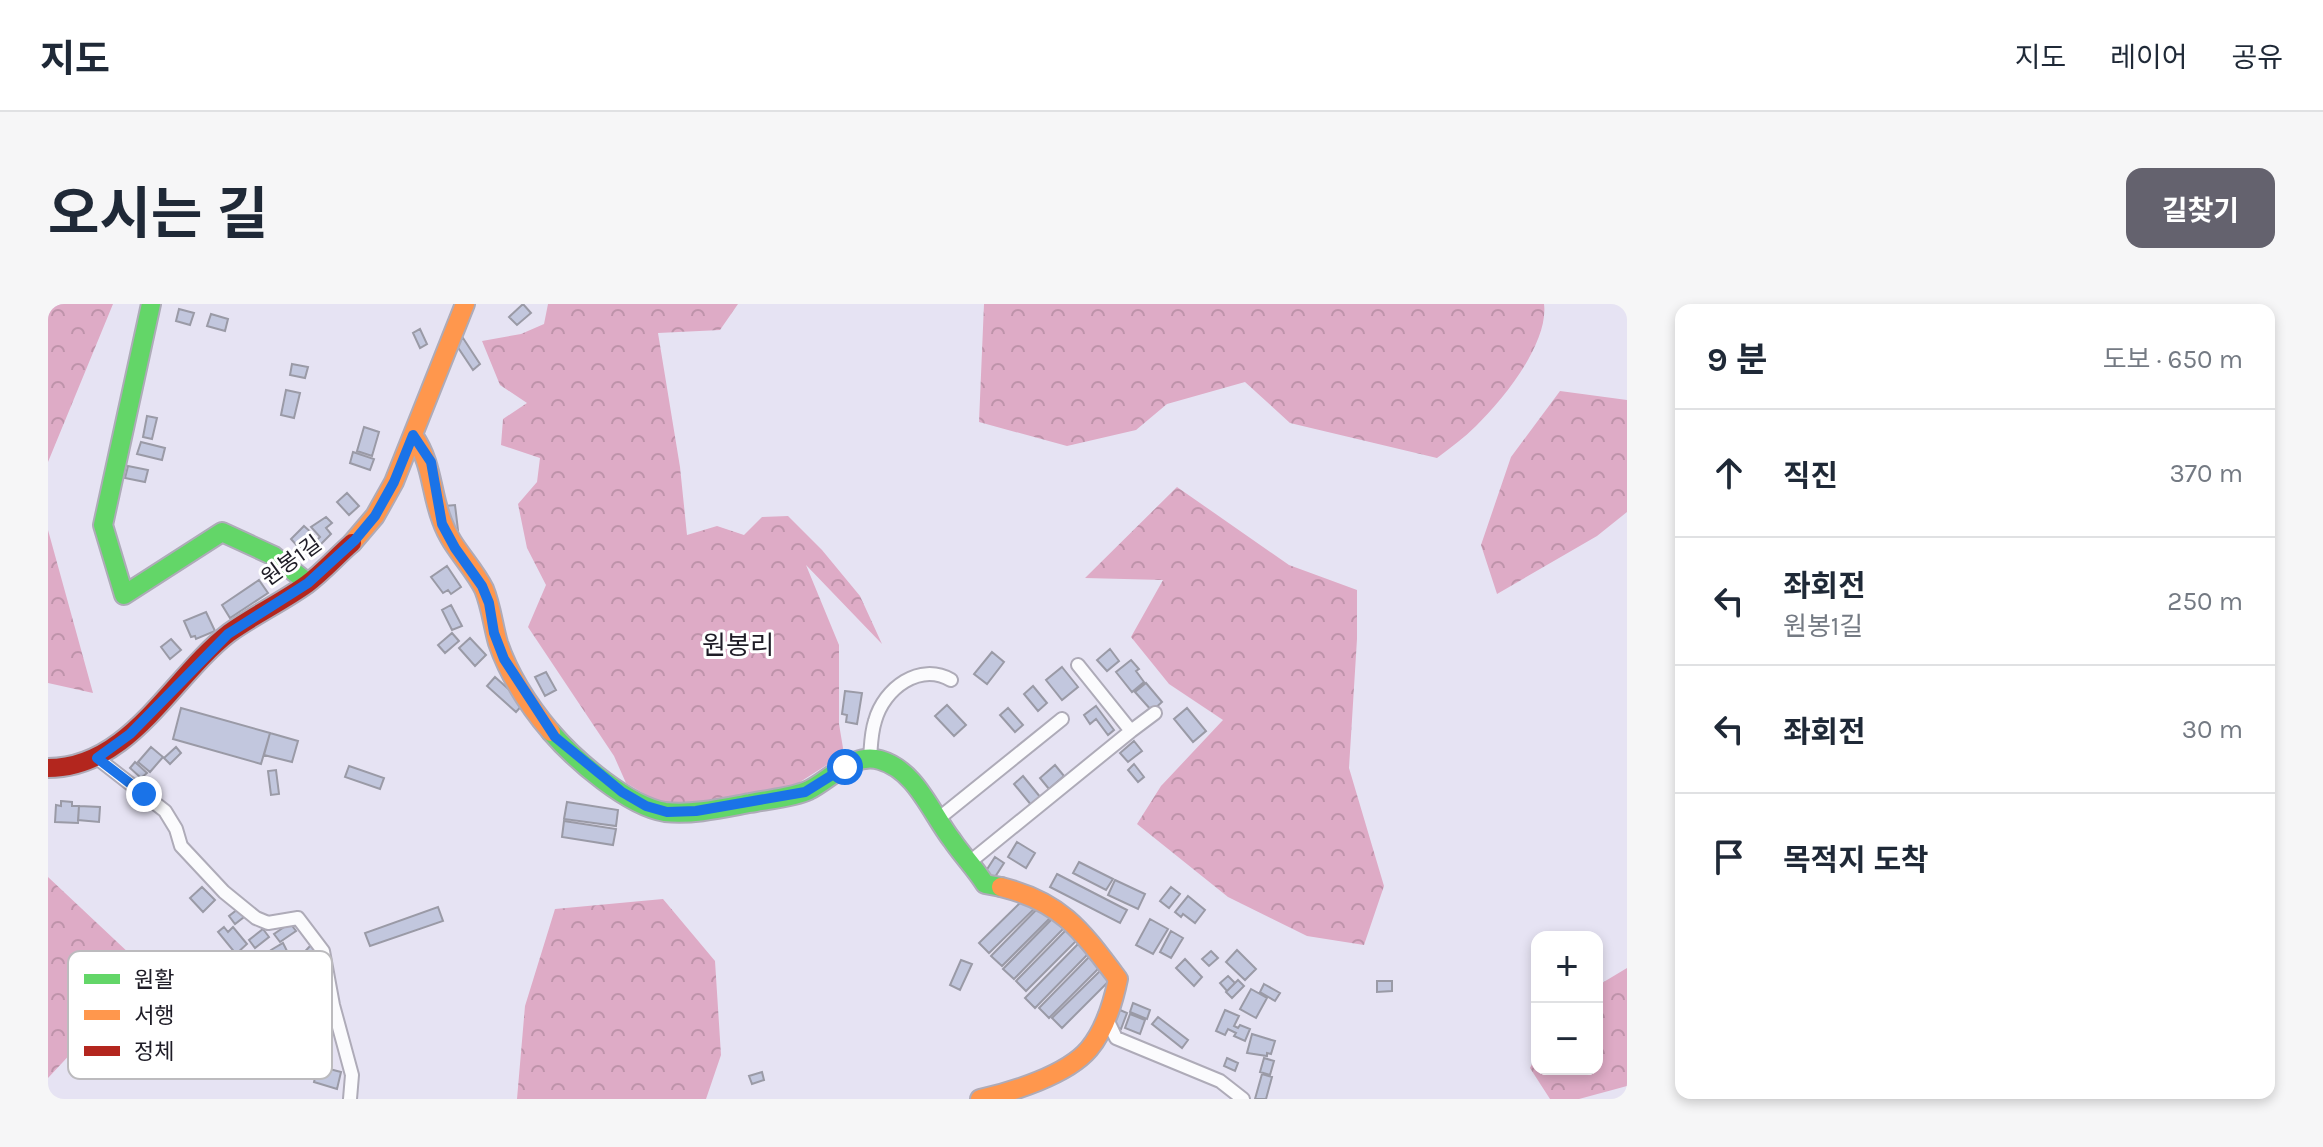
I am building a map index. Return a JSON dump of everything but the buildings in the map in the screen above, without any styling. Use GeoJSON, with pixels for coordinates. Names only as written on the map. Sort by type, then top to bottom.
{"type":"FeatureCollection","features":[{"type":"Feature","properties":{"kind":"street"},"geometry":{"type":"LineString","coordinates":[[151,304],[103,525],[124,595],[222,532],[274,556],[308,583]]}},
{"type":"Feature","properties":{"kind":"street","name":"원봉1길"},"geometry":{"type":"LineString","coordinates":[[48,768],[64,768],[97,758],[130,734],[228,634],[332,564],[375,516],[394,482],[465,304]]}},
{"type":"Feature","properties":{"kind":"street"},"geometry":{"type":"LineString","coordinates":[[413,435],[431,462],[442,524],[482,586],[489,603],[494,633],[510,669],[555,737],[622,792],[646,806],[667,812],[696,811],[805,792],[845,767],[870,758],[902,769],[985,884],[1022,892],[1056,909],[1104,960],[1118,979],[1115,995],[1103,1025],[1086,1052],[1050,1074],[1001,1095],[980,1099]]}},
{"type":"Feature","properties":{"kind":"street"},"geometry":{"type":"LineString","coordinates":[[1078,665],[1131,731]]}},
{"type":"Feature","properties":{"kind":"street"},"geometry":{"type":"LineString","coordinates":[[870,758],[875,718],[901,684],[913,675],[928,672],[942,674],[951,680]]}},
{"type":"Feature","properties":{"kind":"street"},"geometry":{"type":"LineString","coordinates":[[971,861],[1155,713]]}},
{"type":"Feature","properties":{"kind":"street"},"geometry":{"type":"LineString","coordinates":[[938,819],[1062,719]]}},
{"type":"Feature","properties":{"kind":"street"},"geometry":{"type":"LineString","coordinates":[[97,758],[165,811],[176,829],[181,846],[224,892],[256,918],[268,923],[298,918],[323,951]]}},
{"type":"Feature","properties":{"kind":"street"},"geometry":{"type":"LineString","coordinates":[[332,1000],[352,1075],[350,1099]]}},
{"type":"Feature","properties":{"kind":"street"},"geometry":{"type":"LineString","coordinates":[[1105,1015],[1116,1038],[1220,1081],[1243,1099]]}},
{"type":"Feature","properties":{"kind":"green space"},"geometry":{"type":"Polygon","coordinates":[[[48,304],[113,304],[48,462],[48,304]]]}},
{"type":"Feature","properties":{"kind":"green space"},"geometry":{"type":"Polygon","coordinates":[[[548,304],[738,304],[720,330],[658,333],[680,467],[687,535],[717,526],[744,535],[762,517],[788,516],[822,550],[860,596],[882,644],[806,565],[839,645],[839,724],[844,754],[789,789],[693,804],[658,802],[626,783],[614,756],[528,627],[546,585],[527,548],[518,504],[537,482],[540,458],[501,445],[503,419],[527,403],[500,385],[482,341],[521,334],[544,324],[548,304]]]}},
{"type":"Feature","properties":{"kind":"green space"},"geometry":{"type":"Polygon","coordinates":[[[984,304],[1544,304],[1544,319],[1532,353],[1511,386],[1476,426],[1437,458],[1290,423],[1245,382],[1167,404],[1136,430],[1067,446],[979,422],[984,304]]]}},
{"type":"Feature","properties":{"kind":"green space"},"geometry":{"type":"Polygon","coordinates":[[[1560,391],[1627,400],[1627,512],[1597,536],[1497,594],[1481,545],[1511,457],[1560,391]]]}},
{"type":"Feature","properties":{"kind":"green space"},"geometry":{"type":"Polygon","coordinates":[[[1177,487],[1289,565],[1357,590],[1349,768],[1384,886],[1364,945],[1307,936],[1228,897],[1137,824],[1161,786],[1223,720],[1169,684],[1131,637],[1163,580],[1085,578],[1177,487]]]}},
{"type":"Feature","properties":{"kind":"green space"},"geometry":{"type":"Polygon","coordinates":[[[48,530],[93,693],[48,683],[48,530]]]}},
{"type":"Feature","properties":{"kind":"green space"},"geometry":{"type":"Polygon","coordinates":[[[48,877],[127,951],[68,951],[68,1057],[48,1078],[48,877]]]}},
{"type":"Feature","properties":{"kind":"green space"},"geometry":{"type":"Polygon","coordinates":[[[663,899],[715,961],[721,1055],[706,1099],[517,1099],[525,1006],[555,909],[663,899]]]}},
{"type":"Feature","properties":{"kind":"green space"},"geometry":{"type":"Polygon","coordinates":[[[1627,968],[1627,1086],[1579,1099],[1550,1099],[1535,1075],[1603,1075],[1603,982],[1627,968]]]}},
{"type":"Feature","properties":{"kind":"traffic: fast"},"geometry":{"type":"LineString","coordinates":[[151,304],[103,525],[124,595],[222,532],[274,556],[308,583]]}},
{"type":"Feature","properties":{"kind":"traffic: fast"},"geometry":{"type":"LineString","coordinates":[[551,732],[588,768],[619,791],[650,808],[665,812],[686,813],[795,795],[809,790],[851,763],[880,760],[893,765],[913,783],[985,884],[1001,887]]}},
{"type":"Feature","properties":{"kind":"traffic: slow"},"geometry":{"type":"LineString","coordinates":[[352,543],[375,516],[394,482],[465,304]]}},
{"type":"Feature","properties":{"kind":"traffic: slow"},"geometry":{"type":"LineString","coordinates":[[413,435],[428,467],[446,530],[484,589],[498,643],[508,667],[527,701],[551,732]]}},
{"type":"Feature","properties":{"kind":"traffic: slow"},"geometry":{"type":"LineString","coordinates":[[980,1099],[1038,1081],[1079,1058],[1095,1042],[1104,1025],[1118,979],[1069,921],[1040,901],[1001,887]]}},
{"type":"Feature","properties":{"kind":"traffic: jam"},"geometry":{"type":"LineString","coordinates":[[48,768],[77,764],[103,753],[126,737],[229,633],[307,584],[352,543]]}},
{"type":"Feature","properties":{"kind":"district","name":"원봉리"},"geometry":{"type":"Point","coordinates":[738,645]}},
{"type":"Feature","properties":{"kind":"route"},"geometry":{"type":"LineString","coordinates":[[144,794],[97,758],[130,734],[228,634],[332,564],[375,516],[394,482],[413,435],[431,462],[442,524],[482,586],[489,603],[494,633],[504,659],[555,737],[622,792],[646,806],[667,812],[696,811],[805,792],[845,767]]}}]}
